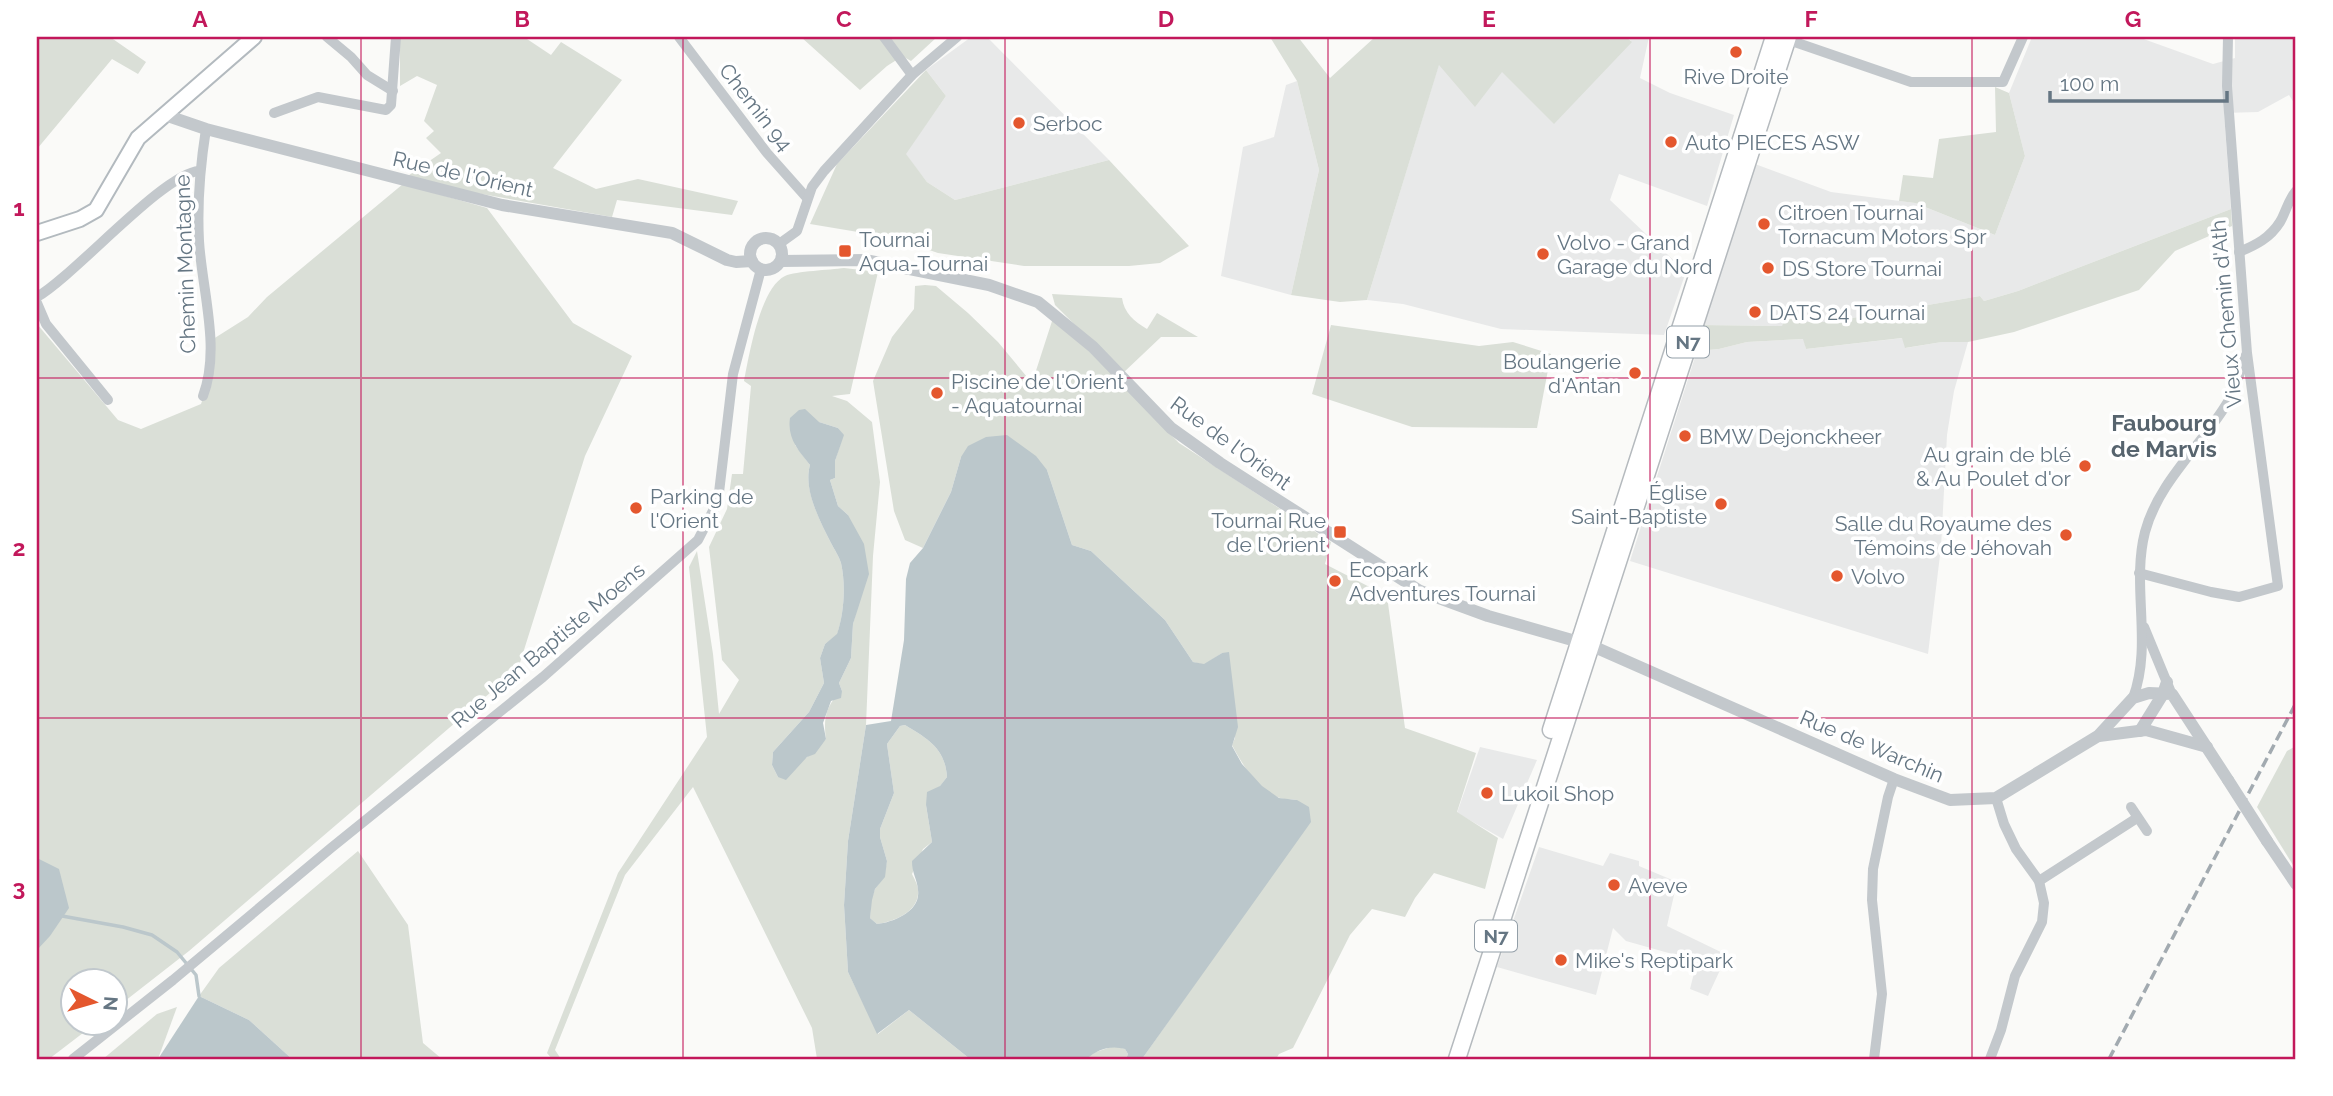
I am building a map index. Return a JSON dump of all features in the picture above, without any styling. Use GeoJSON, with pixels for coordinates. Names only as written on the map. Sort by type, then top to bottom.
{"type":"FeatureCollection","features":[{"type":"Feature","properties":{"kind":"main road"},"geometry":{"type":"LineString","coordinates":[[37,233],[80,219],[96,210],[138,138],[254,37]]}},
{"type":"Feature","properties":{"kind":"main road","name":"N7"},"geometry":{"type":"LineString","coordinates":[[1445,1059],[1782,37]]}},
{"type":"Feature","properties":{"kind":"main road","name":"N7"},"geometry":{"type":"LineString","coordinates":[[1457,1059],[1584,643]]}},
{"type":"Feature","properties":{"kind":"street"},"geometry":{"type":"LineString","coordinates":[[327,37],[367,75],[393,91]]}},
{"type":"Feature","properties":{"kind":"street"},"geometry":{"type":"LineString","coordinates":[[274,113],[318,97],[386,110],[391,105],[393,91],[396,37]]}},
{"type":"Feature","properties":{"kind":"street","name":"Chemin 94"},"geometry":{"type":"LineString","coordinates":[[679,37],[767,153],[807,198]]}},
{"type":"Feature","properties":{"kind":"street"},"geometry":{"type":"LineString","coordinates":[[884,37],[912,75]]}},
{"type":"Feature","properties":{"kind":"street"},"geometry":{"type":"LineString","coordinates":[[779,244],[797,231],[807,198],[824,170],[912,75],[957,37]]}},
{"type":"Feature","properties":{"kind":"street"},"geometry":{"type":"LineString","coordinates":[[1782,37],[1911,82],[2003,82],[2023,37]]}},
{"type":"Feature","properties":{"kind":"street","name":"Vieux Chemin d'Ath"},"geometry":{"type":"LineString","coordinates":[[2139,573],[2239,597],[2278,586],[2247,353],[2227,86],[2228,37]]}},
{"type":"Feature","properties":{"kind":"street","name":"Rue de l'Orient"},"geometry":{"type":"LineString","coordinates":[[165,115],[206,129],[492,203],[663,231],[727,260],[756,265]]}},
{"type":"Feature","properties":{"kind":"street","name":"Chemin Montagne"},"geometry":{"type":"LineString","coordinates":[[203,396],[208,384],[210,341],[199,244],[199,171],[206,129]]}},
{"type":"Feature","properties":{"kind":"street"},"geometry":{"type":"LineString","coordinates":[[37,297],[69,274],[162,190],[191,172],[199,171]]}},
{"type":"Feature","properties":{"kind":"street"},"geometry":{"type":"LineString","coordinates":[[2239,252],[2260,243],[2280,222],[2296,191]]}},
{"type":"Feature","properties":{"kind":"street"},"geometry":{"type":"LineString","coordinates":[[768,239],[779,244],[781,261],[770,270],[756,265],[751,249],[756,242],[768,239]]}},
{"type":"Feature","properties":{"kind":"street","name":"Rue de l'Orient"},"geometry":{"type":"LineString","coordinates":[[781,261],[865,260],[989,285],[1038,302],[1093,347],[1171,428],[1220,463],[1420,592],[1584,643]]}},
{"type":"Feature","properties":{"kind":"street","name":"Rue Jean Baptiste Moens"},"geometry":{"type":"LineString","coordinates":[[73,1059],[542,677],[698,540],[718,501],[733,374],[756,265]]}},
{"type":"Feature","properties":{"kind":"street"},"geometry":{"type":"LineString","coordinates":[[37,303],[46,324],[108,400]]}},
{"type":"Feature","properties":{"kind":"street"},"geometry":{"type":"LineString","coordinates":[[2247,353],[2227,404],[2163,491],[2152,511],[2141,553],[2139,598],[2143,625],[2167,690],[2296,884]]}},
{"type":"Feature","properties":{"kind":"street"},"geometry":{"type":"LineString","coordinates":[[2133,698],[2137,687],[2143,625]]}},
{"type":"Feature","properties":{"kind":"street","name":"Rue de Warchin"},"geometry":{"type":"LineString","coordinates":[[1584,643],[1895,779],[1951,800],[1996,797],[2098,736],[2133,698]]}},
{"type":"Feature","properties":{"kind":"street"},"geometry":{"type":"LineString","coordinates":[[2133,698],[2167,690]]}},
{"type":"Feature","properties":{"kind":"street"},"geometry":{"type":"LineString","coordinates":[[2140,731],[2167,690]]}},
{"type":"Feature","properties":{"kind":"street"},"geometry":{"type":"LineString","coordinates":[[2098,736],[2140,731],[2207,747]]}},
{"type":"Feature","properties":{"kind":"street"},"geometry":{"type":"LineString","coordinates":[[1874,1059],[1882,988],[1872,900],[1873,869],[1888,797],[1895,779]]}},
{"type":"Feature","properties":{"kind":"street"},"geometry":{"type":"LineString","coordinates":[[1990,1059],[2001,1030],[2015,976],[2042,922],[2044,903],[2039,880],[2016,849],[2004,824],[1996,797]]}},
{"type":"Feature","properties":{"kind":"street"},"geometry":{"type":"LineString","coordinates":[[2131,807],[2147,831]]}},
{"type":"Feature","properties":{"kind":"street"},"geometry":{"type":"LineString","coordinates":[[2039,880],[2137,818]]}},
{"type":"Feature","properties":{"kind":"shaded area"},"geometry":{"type":"Polygon","coordinates":[[[37,37],[110,37],[146,62],[138,74],[112,59],[37,149],[37,37]]]}},
{"type":"Feature","properties":{"kind":"shaded area"},"geometry":{"type":"Polygon","coordinates":[[[400,37],[524,37],[551,55],[561,42],[622,80],[553,168],[596,189],[638,179],[738,201],[732,215],[617,200],[612,217],[402,180],[441,153],[426,138],[434,131],[424,121],[437,85],[417,76],[400,86],[400,37]]]}},
{"type":"Feature","properties":{"kind":"shaded area"},"geometry":{"type":"Polygon","coordinates":[[[801,37],[884,37],[898,59],[860,90],[801,37]]]}},
{"type":"Feature","properties":{"kind":"shaded area"},"geometry":{"type":"Polygon","coordinates":[[[888,37],[937,37],[911,61],[904,57],[888,37]]]}},
{"type":"Feature","properties":{"kind":"shaded area"},"geometry":{"type":"Polygon","coordinates":[[[971,37],[987,37],[1109,160],[955,200],[927,182],[905,154],[946,96],[926,70],[971,37]]]}},
{"type":"Feature","properties":{"kind":"shaded area"},"geometry":{"type":"Polygon","coordinates":[[[1270,37],[1298,37],[1330,78],[1375,37],[1626,37],[1632,42],[1554,124],[1502,72],[1475,107],[1439,65],[1367,300],[1340,302],[1291,295],[1319,170],[1297,81],[1270,37]]]}},
{"type":"Feature","properties":{"kind":"shaded area"},"geometry":{"type":"Polygon","coordinates":[[[1626,37],[1649,37],[1640,78],[1670,93],[1734,115],[1707,206],[1619,174],[1610,200],[1686,272],[1664,335],[1501,329],[1403,304],[1367,300],[1439,64],[1502,71],[1631,41],[1626,37]]]}},
{"type":"Feature","properties":{"kind":"shaded area"},"geometry":{"type":"Polygon","coordinates":[[[2032,37],[2138,37],[2213,64],[2235,58],[2235,37],[2296,37],[2296,106],[2289,95],[2258,112],[2224,113],[2231,209],[2018,291],[1984,301],[1980,296],[1829,322],[1806,322],[1787,313],[1782,326],[1701,325],[1755,164],[1831,192],[1915,203],[1995,235],[2025,156],[2009,93],[2032,37]]]}},
{"type":"Feature","properties":{"kind":"shaded area"},"geometry":{"type":"Polygon","coordinates":[[[926,70],[946,96],[906,154],[927,182],[955,200],[1109,160],[1189,246],[1160,263],[1129,266],[1024,266],[938,253],[894,238],[810,224],[837,164],[926,70]]]}},
{"type":"Feature","properties":{"kind":"shaded area"},"geometry":{"type":"Polygon","coordinates":[[[1297,81],[1319,170],[1291,295],[1221,276],[1243,147],[1274,137],[1286,85],[1297,81]]]}},
{"type":"Feature","properties":{"kind":"shaded area"},"geometry":{"type":"Polygon","coordinates":[[[1995,87],[2009,93],[2025,156],[1995,235],[1915,203],[1899,201],[1903,175],[1933,178],[1939,139],[1996,132],[1995,87]]]}},
{"type":"Feature","properties":{"kind":"shaded area"},"geometry":{"type":"Polygon","coordinates":[[[403,184],[487,208],[573,323],[632,356],[585,456],[518,669],[189,951],[130,997],[130,967],[60,967],[60,1036],[79,1036],[49,1059],[37,1059],[37,324],[118,420],[141,429],[201,404],[208,384],[210,341],[248,317],[267,297],[403,184]]]}},
{"type":"Feature","properties":{"kind":"shaded area"},"geometry":{"type":"Polygon","coordinates":[[[2231,209],[2232,226],[2175,251],[2139,290],[2014,332],[1968,342],[1942,342],[1905,348],[1902,338],[1806,349],[1803,339],[1747,342],[1697,351],[1695,344],[1701,325],[1782,326],[1786,312],[1806,322],[1829,322],[1980,296],[1984,301],[2018,291],[2231,209]]]}},
{"type":"Feature","properties":{"kind":"shaded area"},"geometry":{"type":"Polygon","coordinates":[[[844,268],[878,272],[850,394],[832,396],[847,401],[872,422],[880,482],[873,556],[866,725],[848,841],[844,905],[848,972],[878,1034],[909,1010],[970,1059],[817,1059],[812,1028],[693,787],[625,875],[555,1050],[561,1059],[552,1059],[547,1053],[618,873],[707,737],[689,567],[697,551],[719,714],[739,680],[722,660],[709,547],[727,509],[732,474],[743,474],[751,386],[744,381],[762,308],[776,283],[785,276],[844,268]],[[819,422],[795,445],[810,465],[808,474],[811,494],[822,525],[841,563],[844,599],[837,635],[825,644],[820,658],[824,683],[809,712],[773,752],[772,765],[778,777],[807,757],[826,739],[827,712],[832,701],[842,691],[839,683],[851,658],[853,624],[858,605],[848,515],[838,506],[830,480],[835,478],[835,461],[843,435],[838,428],[819,422]]]}},
{"type":"Feature","properties":{"kind":"shaded area"},"geometry":{"type":"Polygon","coordinates":[[[915,286],[936,286],[968,313],[998,342],[1032,383],[1054,315],[1179,443],[1331,542],[1325,564],[1387,596],[1405,728],[1476,753],[1457,812],[1498,838],[1485,889],[1434,873],[1415,898],[1405,917],[1372,909],[1350,935],[1293,1048],[1279,1054],[1276,1059],[1142,1059],[1253,901],[1297,800],[1280,798],[1265,789],[1246,768],[1232,745],[1235,738],[1222,653],[1204,665],[1193,662],[1165,620],[1091,551],[1072,545],[1047,470],[961,457],[951,492],[923,548],[905,540],[894,511],[873,381],[892,337],[914,309],[915,286]]]}},
{"type":"Feature","properties":{"kind":"shaded area"},"geometry":{"type":"Polygon","coordinates":[[[1052,294],[1122,298],[1130,316],[1147,329],[1157,313],[1198,337],[1161,337],[1123,373],[1055,305],[1052,294]]]}},
{"type":"Feature","properties":{"kind":"shaded area"},"geometry":{"type":"Polygon","coordinates":[[[1331,325],[1479,346],[1513,342],[1551,354],[1537,428],[1412,427],[1312,394],[1331,325]]]}},
{"type":"Feature","properties":{"kind":"shaded area"},"geometry":{"type":"Polygon","coordinates":[[[1903,338],[1906,348],[1942,342],[1968,342],[1954,391],[1947,435],[1941,547],[1928,654],[1630,561],[1697,351],[1747,342],[1804,339],[1806,349],[1903,338]]]}},
{"type":"Feature","properties":{"kind":"shaded area"},"geometry":{"type":"Polygon","coordinates":[[[805,409],[819,422],[838,428],[844,435],[835,461],[835,478],[830,480],[838,506],[848,515],[864,544],[869,574],[853,624],[851,658],[839,683],[841,698],[831,701],[823,723],[826,739],[815,754],[807,757],[786,780],[778,777],[772,765],[773,752],[809,712],[824,683],[820,658],[825,644],[837,634],[844,599],[841,563],[811,495],[808,475],[810,465],[790,432],[790,418],[799,410],[805,409]]]}},
{"type":"Feature","properties":{"kind":"shaded area"},"geometry":{"type":"Polygon","coordinates":[[[1007,435],[1036,456],[1047,470],[1072,545],[1091,551],[1165,620],[1193,662],[1204,664],[1222,653],[1229,652],[1238,727],[1232,746],[1242,764],[1262,786],[1279,798],[1297,800],[1309,807],[1311,822],[1142,1059],[1126,1059],[1128,1054],[1125,1049],[1115,1047],[1100,1050],[1087,1059],[970,1059],[909,1010],[877,1034],[848,972],[844,905],[848,841],[866,725],[891,721],[904,640],[906,579],[910,563],[923,548],[951,492],[961,457],[968,446],[986,437],[1007,435]],[[905,725],[900,726],[887,744],[894,793],[880,829],[887,861],[885,877],[875,889],[872,900],[870,918],[877,924],[898,918],[915,904],[918,890],[912,861],[932,842],[926,805],[927,792],[940,786],[947,777],[939,751],[905,725]]]}},
{"type":"Feature","properties":{"kind":"shaded area"},"geometry":{"type":"Polygon","coordinates":[[[905,725],[939,751],[947,777],[926,805],[932,842],[923,849],[912,874],[918,890],[915,904],[898,918],[877,924],[870,918],[871,900],[884,877],[887,861],[880,829],[894,793],[887,744],[900,726],[905,725]]]}},
{"type":"Feature","properties":{"kind":"shaded area"},"geometry":{"type":"Polygon","coordinates":[[[2296,746],[2296,870],[2257,807],[2287,751],[2296,746]]]}},
{"type":"Feature","properties":{"kind":"shaded area"},"geometry":{"type":"Polygon","coordinates":[[[1480,747],[1537,760],[1503,839],[1457,813],[1480,747]]]}},
{"type":"Feature","properties":{"kind":"shaded area"},"geometry":{"type":"Polygon","coordinates":[[[1539,847],[1603,866],[1610,853],[1639,861],[1639,866],[1677,882],[1667,926],[1727,955],[1708,996],[1690,989],[1697,961],[1626,941],[1613,928],[1596,995],[1497,967],[1539,847]]]}},
{"type":"Feature","properties":{"kind":"shaded area"},"geometry":{"type":"Polygon","coordinates":[[[358,851],[408,925],[423,1043],[442,1059],[292,1059],[249,1020],[199,996],[219,968],[358,851]]]}},
{"type":"Feature","properties":{"kind":"shaded area"},"geometry":{"type":"Polygon","coordinates":[[[37,858],[59,869],[69,908],[37,950],[37,858]]]}},
{"type":"Feature","properties":{"kind":"shaded area"},"geometry":{"type":"Polygon","coordinates":[[[199,996],[249,1020],[292,1059],[158,1059],[199,996]]]}},
{"type":"Feature","properties":{"kind":"shaded area"},"geometry":{"type":"Polygon","coordinates":[[[177,1007],[158,1059],[103,1059],[157,1014],[177,1007]]]}},
{"type":"Feature","properties":{"kind":"shaded area"},"geometry":{"type":"Polygon","coordinates":[[[1114,1046],[1125,1049],[1128,1054],[1126,1059],[1087,1059],[1093,1053],[1114,1046]]]}},
{"type":"Feature","properties":{"kind":"waterway"},"geometry":{"type":"LineString","coordinates":[[62,916],[152,935],[177,952],[196,975],[199,996]]}},
{"type":"Feature","properties":{"kind":"railway"},"geometry":{"type":"LineString","coordinates":[[2109,1059],[2296,703]]}},
{"type":"Feature","properties":{"kind":"place","name":"Rive Droite"},"geometry":{"type":"Point","coordinates":[1736,52]}},
{"type":"Feature","properties":{"kind":"place","name":"Serboc"},"geometry":{"type":"Point","coordinates":[1019,123]}},
{"type":"Feature","properties":{"kind":"place","name":"Auto PIECES ASW"},"geometry":{"type":"Point","coordinates":[1671,142]}},
{"type":"Feature","properties":{"kind":"place","name":"Citroen Tournai Tornacum Motors Spr"},"geometry":{"type":"Point","coordinates":[1764,224]}},
{"type":"Feature","properties":{"kind":"place","name":"Tournai Aqua-Tournai"},"geometry":{"type":"Point","coordinates":[845,251]}},
{"type":"Feature","properties":{"kind":"place","name":"Volvo - Grand Garage du Nord"},"geometry":{"type":"Point","coordinates":[1543,254]}},
{"type":"Feature","properties":{"kind":"place","name":"DS Store Tournai"},"geometry":{"type":"Point","coordinates":[1768,268]}},
{"type":"Feature","properties":{"kind":"place","name":"DATS 24 Tournai"},"geometry":{"type":"Point","coordinates":[1755,312]}},
{"type":"Feature","properties":{"kind":"place","name":"Boulangerie d'Antan"},"geometry":{"type":"Point","coordinates":[1635,373]}},
{"type":"Feature","properties":{"kind":"place","name":"Piscine de l'Orient - Aquatournai"},"geometry":{"type":"Point","coordinates":[937,393]}},
{"type":"Feature","properties":{"kind":"place","name":"BMW Dejonckheer"},"geometry":{"type":"Point","coordinates":[1685,436]}},
{"type":"Feature","properties":{"kind":"place","name":"Au grain de blé & Au Poulet d'or"},"geometry":{"type":"Point","coordinates":[2085,466]}},
{"type":"Feature","properties":{"kind":"place","name":"Église Saint-Baptiste"},"geometry":{"type":"Point","coordinates":[1721,504]}},
{"type":"Feature","properties":{"kind":"place","name":"Parking de l'Orient"},"geometry":{"type":"Point","coordinates":[636,508]}},
{"type":"Feature","properties":{"kind":"place","name":"Tournai Rue de l'Orient"},"geometry":{"type":"Point","coordinates":[1340,532]}},
{"type":"Feature","properties":{"kind":"place","name":"Salle du Royaume des Témoins de Jéhovah"},"geometry":{"type":"Point","coordinates":[2066,535]}},
{"type":"Feature","properties":{"kind":"place","name":"Volvo"},"geometry":{"type":"Point","coordinates":[1837,576]}},
{"type":"Feature","properties":{"kind":"place","name":"Ecopark Adventures Tournai"},"geometry":{"type":"Point","coordinates":[1335,581]}},
{"type":"Feature","properties":{"kind":"place","name":"Lukoil Shop"},"geometry":{"type":"Point","coordinates":[1487,793]}},
{"type":"Feature","properties":{"kind":"place","name":"Aveve"},"geometry":{"type":"Point","coordinates":[1614,885]}},
{"type":"Feature","properties":{"kind":"place","name":"Mike's Reptipark"},"geometry":{"type":"Point","coordinates":[1561,960]}},
{"type":"Feature","properties":{"kind":"district","name":"Faubourg de Marvis"},"geometry":{"type":"Point","coordinates":[2164,435]}}]}
